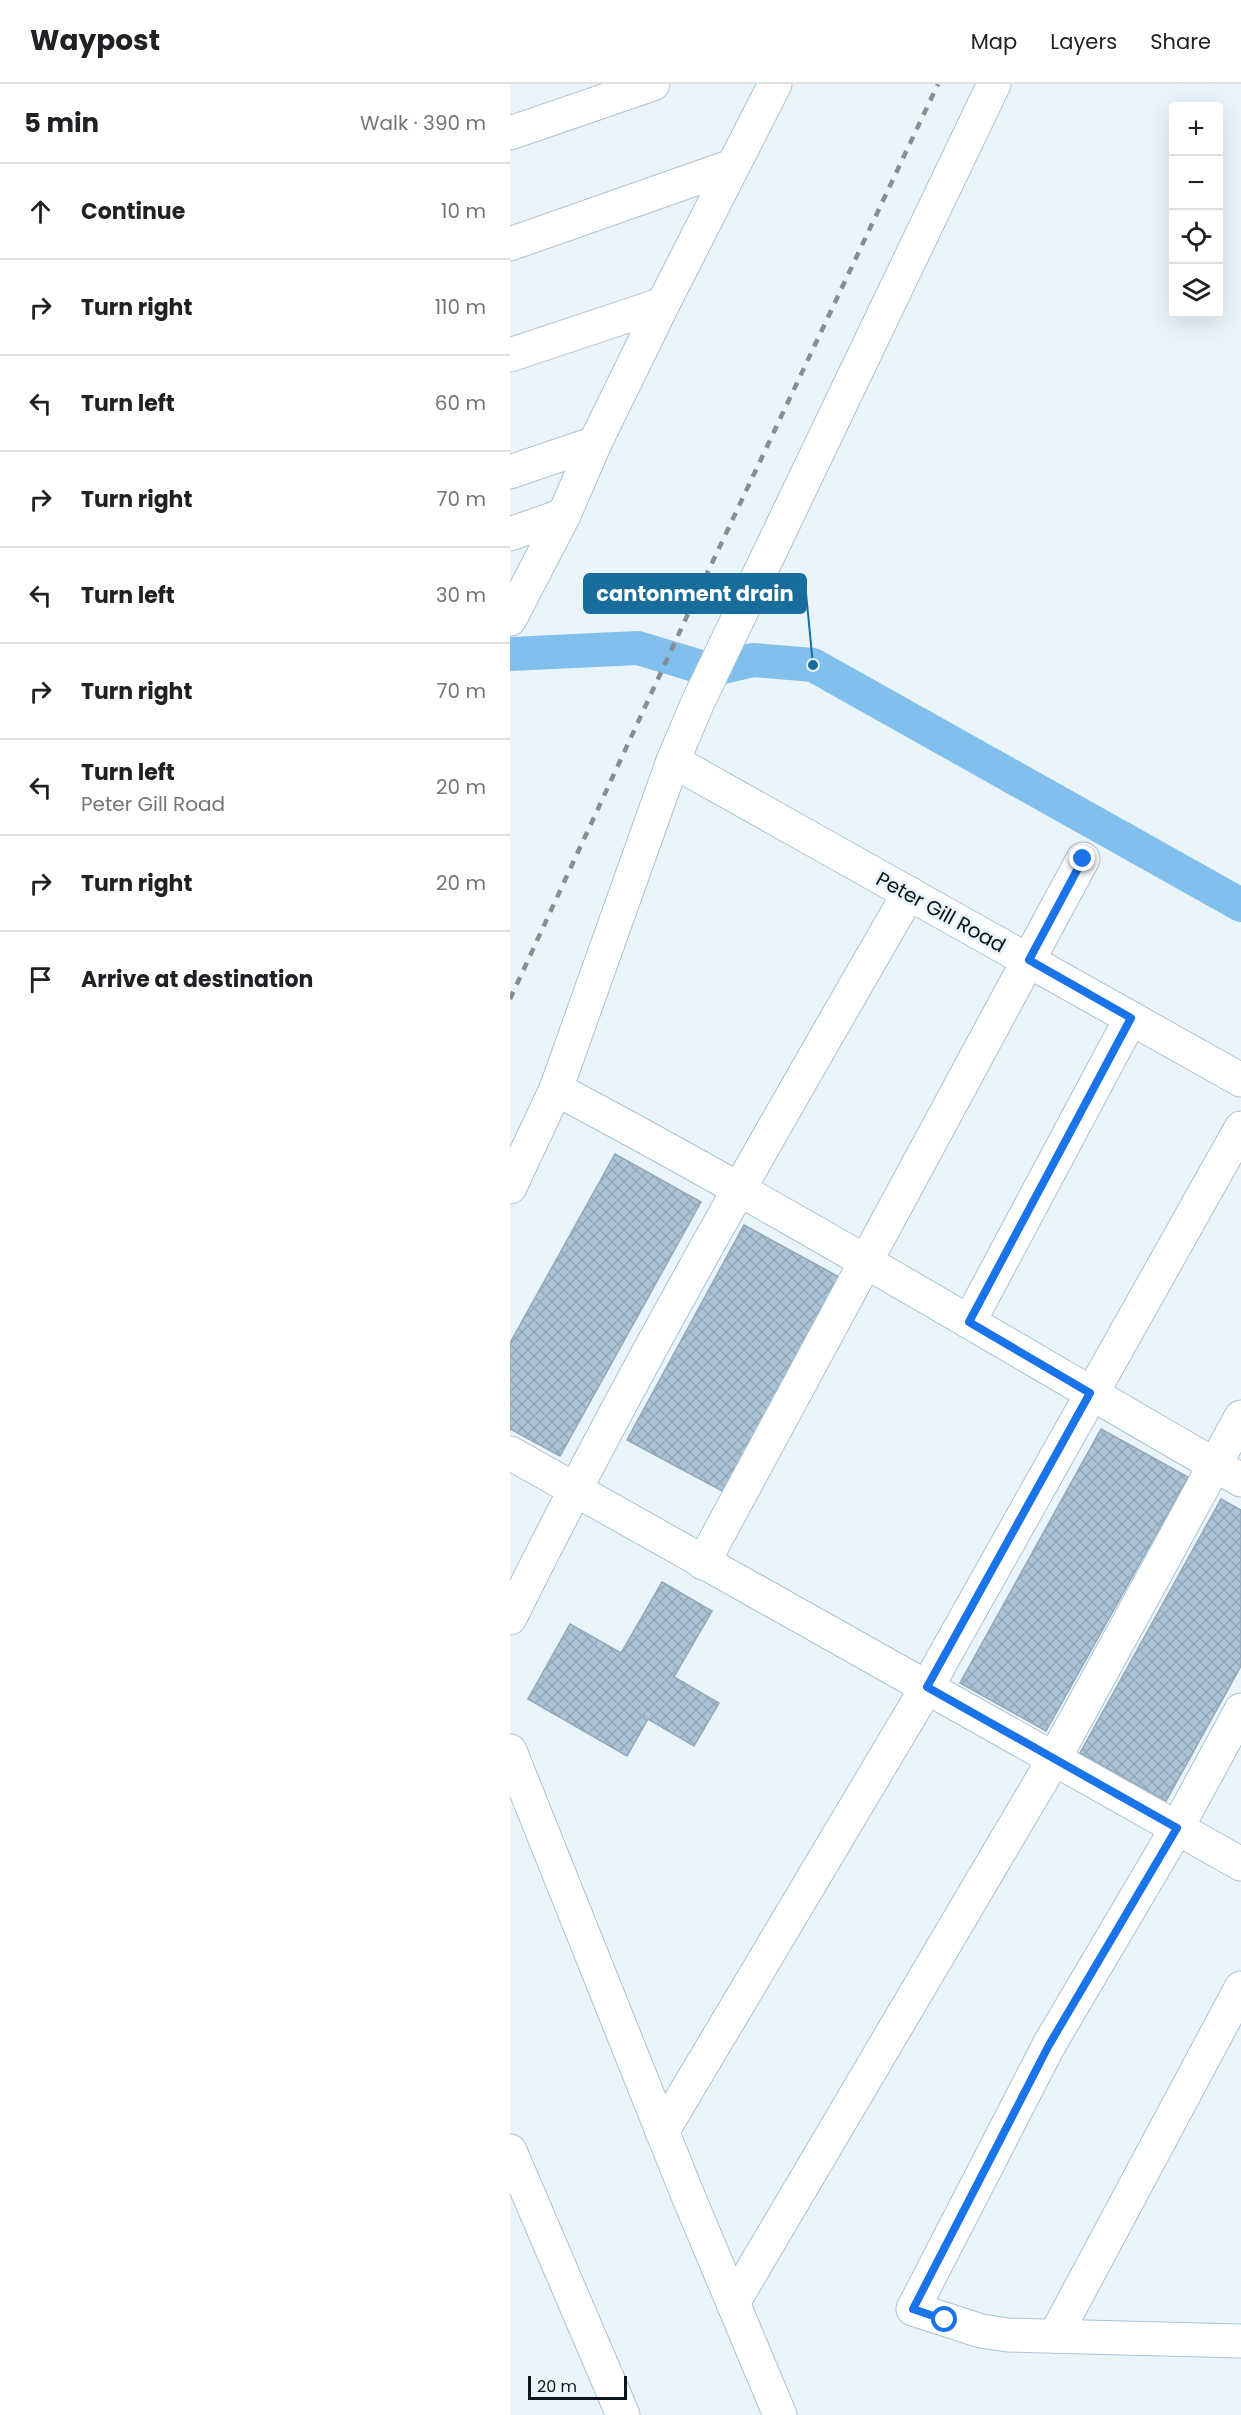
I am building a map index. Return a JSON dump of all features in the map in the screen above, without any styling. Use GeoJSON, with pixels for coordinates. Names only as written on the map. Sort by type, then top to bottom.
{"type":"FeatureCollection","features":[{"type":"Feature","properties":{"kind":"street"},"geometry":{"type":"LineString","coordinates":[[510,133],[653,84]]}},
{"type":"Feature","properties":{"kind":"street"},"geometry":{"type":"LineString","coordinates":[[514,604],[564,515],[595,443],[663,304],[775,84]]}},
{"type":"Feature","properties":{"kind":"street"},"geometry":{"type":"LineString","coordinates":[[510,1187],[556,1089],[673,761],[698,702],[994,84]]}},
{"type":"Feature","properties":{"kind":"street"},"geometry":{"type":"LineString","coordinates":[[510,244],[732,166]]}},
{"type":"Feature","properties":{"kind":"street"},"geometry":{"type":"LineString","coordinates":[[510,355],[663,304]]}},
{"type":"Feature","properties":{"kind":"street"},"geometry":{"type":"LineString","coordinates":[[510,472],[595,443]]}},
{"type":"Feature","properties":{"kind":"street"},"geometry":{"type":"LineString","coordinates":[[510,534],[564,515]]}},
{"type":"Feature","properties":{"kind":"street","name":"Peter Gill Road"},"geometry":{"type":"LineString","coordinates":[[673,761],[1241,1080]]}},
{"type":"Feature","properties":{"kind":"street"},"geometry":{"type":"LineString","coordinates":[[703,1563],[1083,859]]}},
{"type":"Feature","properties":{"kind":"street"},"geometry":{"type":"LineString","coordinates":[[510,1618],[574,1489],[738,1189],[909,893]]}},
{"type":"Feature","properties":{"kind":"street"},"geometry":{"type":"LineString","coordinates":[[969,1322],[1131,1018]]}},
{"type":"Feature","properties":{"kind":"street"},"geometry":{"type":"LineString","coordinates":[[556,1089],[738,1189],[1228,1472]]}},
{"type":"Feature","properties":{"kind":"street"},"geometry":{"type":"LineString","coordinates":[[662,2132],[927,1687],[1090,1393],[1241,1128]]}},
{"type":"Feature","properties":{"kind":"street"},"geometry":{"type":"LineString","coordinates":[[733,2303],[1054,1759],[1228,1472],[1241,1417]]}},
{"type":"Feature","properties":{"kind":"street"},"geometry":{"type":"LineString","coordinates":[[510,1453],[1241,1864]]}},
{"type":"Feature","properties":{"kind":"street"},"geometry":{"type":"LineString","coordinates":[[1237,2333],[1008,2335],[981,2331],[913,2309],[1049,2045],[1177,1828],[1241,1710]]}},
{"type":"Feature","properties":{"kind":"street"},"geometry":{"type":"LineString","coordinates":[[510,1751],[662,2132],[780,2415]]}},
{"type":"Feature","properties":{"kind":"street"},"geometry":{"type":"LineString","coordinates":[[1055,2336],[1241,1988]]}},
{"type":"Feature","properties":{"kind":"street"},"geometry":{"type":"LineString","coordinates":[[510,2151],[623,2415]]}},
{"type":"Feature","properties":{"kind":"building"},"geometry":{"type":"Polygon","coordinates":[[[615,1154],[701,1202],[560,1456],[510,1429],[510,1343],[615,1154]]]}},
{"type":"Feature","properties":{"kind":"building"},"geometry":{"type":"Polygon","coordinates":[[[744,1225],[841,1278],[724,1492],[627,1440],[744,1225]]]}},
{"type":"Feature","properties":{"kind":"building"},"geometry":{"type":"Polygon","coordinates":[[[1101,1429],[1188,1477],[1046,1731],[960,1683],[1101,1429]]]}},
{"type":"Feature","properties":{"kind":"building"},"geometry":{"type":"Polygon","coordinates":[[[1221,1499],[1241,1510],[1241,1666],[1166,1801],[1080,1753],[1221,1499]]]}},
{"type":"Feature","properties":{"kind":"building"},"geometry":{"type":"Polygon","coordinates":[[[662,1582],[712,1611],[674,1677],[719,1703],[694,1746],[648,1719],[627,1756],[528,1699],[570,1624],[621,1653],[662,1582]]]}},
{"type":"Feature","properties":{"kind":"waterway"},"geometry":{"type":"LineString","coordinates":[[510,654],[638,648],[711,670],[753,660],[813,665],[1241,905]]}},
{"type":"Feature","properties":{"kind":"railway"},"geometry":{"type":"LineString","coordinates":[[510,999],[688,614],[938,84]]}},
{"type":"Feature","properties":{"kind":"place","name":"cantonment drain"},"geometry":{"type":"Point","coordinates":[813,665]}},
{"type":"Feature","properties":{"kind":"route"},"geometry":{"type":"LineString","coordinates":[[945,2320],[913,2309],[1049,2045],[1177,1828],[927,1687],[1090,1393],[969,1322],[1131,1018],[1029,960],[1083,859]]}}]}
